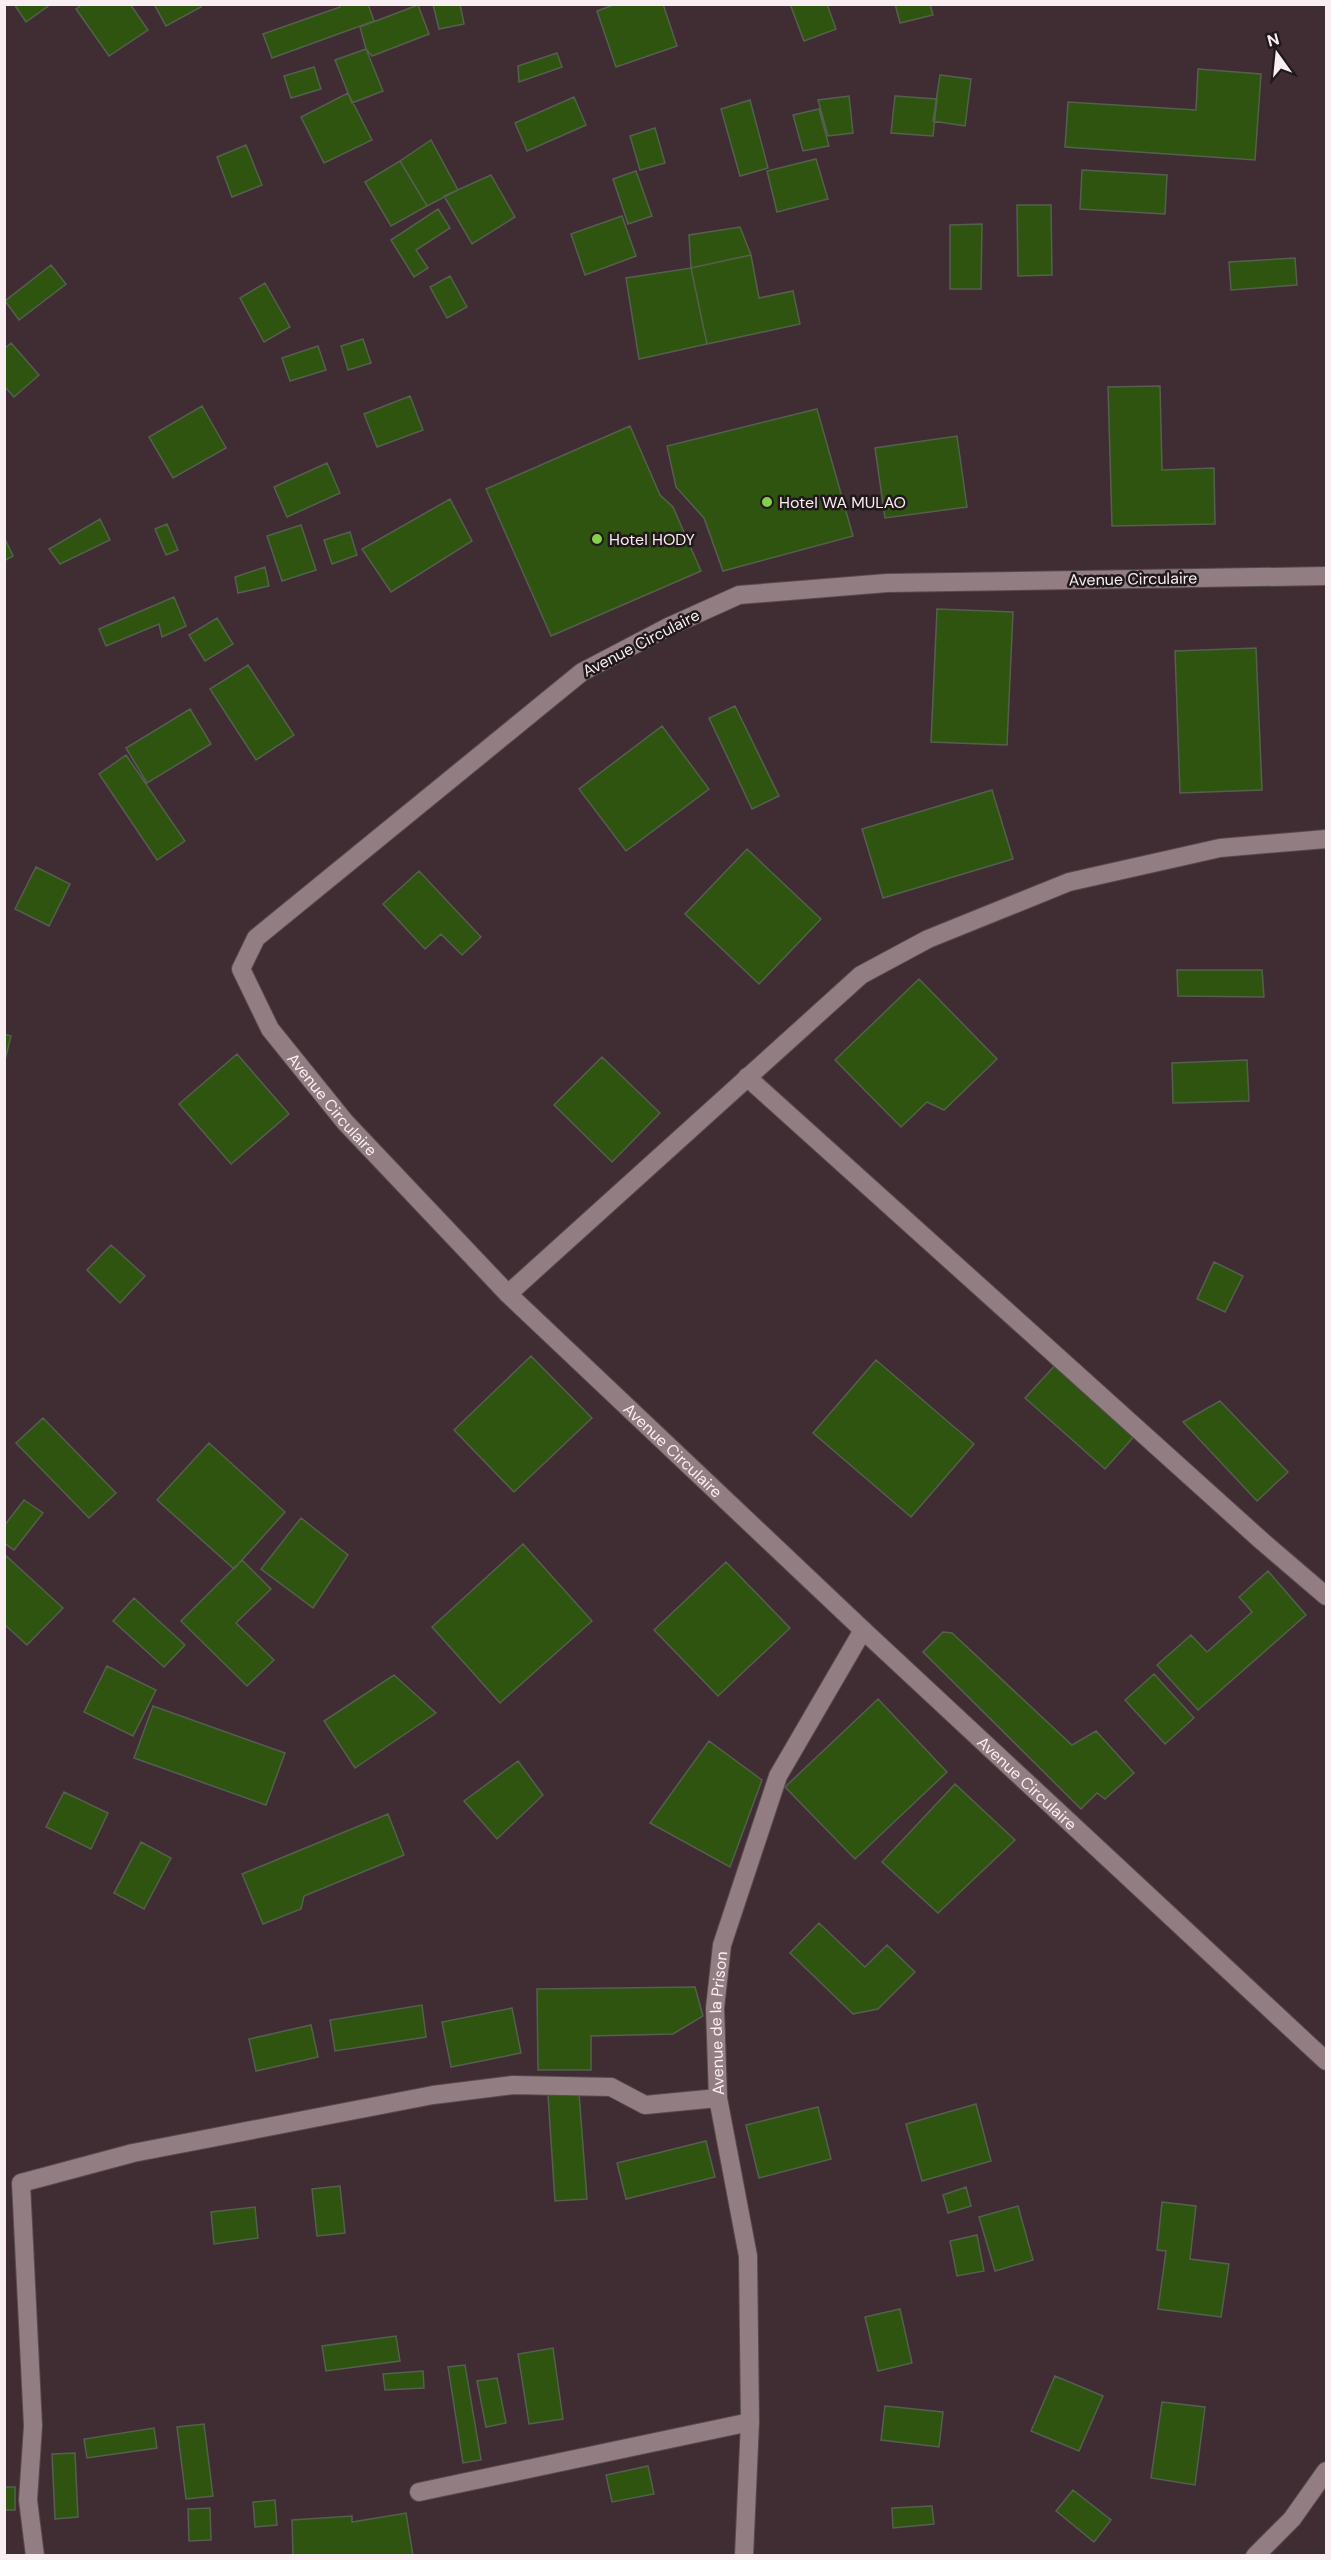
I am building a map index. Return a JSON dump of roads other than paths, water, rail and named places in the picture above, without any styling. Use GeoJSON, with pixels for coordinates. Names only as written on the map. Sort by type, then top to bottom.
{"type":"FeatureCollection","features":[{"type":"Feature","properties":{"kind":"street","name":"Avenue Circulaire"},"geometry":{"type":"LineString","coordinates":[[1326,576],[887,583],[739,595],[668,627],[582,672],[256,938],[241,969],[270,1029],[345,1122],[508,1294],[863,1630],[1326,2061]]}},
{"type":"Feature","properties":{"kind":"street"},"geometry":{"type":"LineString","coordinates":[[508,1294],[861,975],[928,939],[1070,882],[1220,848],[1326,839]]}},
{"type":"Feature","properties":{"kind":"street"},"geometry":{"type":"LineString","coordinates":[[747,1077],[1254,1534],[1326,1596]]}},
{"type":"Feature","properties":{"kind":"street","name":"Avenue de la Prison"},"geometry":{"type":"LineString","coordinates":[[744,2556],[750,2422],[748,2256],[718,2098],[715,2008],[722,1945],[778,1776],[863,1630]]}},
{"type":"Feature","properties":{"kind":"street"},"geometry":{"type":"LineString","coordinates":[[35,2556],[28,2500],[33,2426],[21,2183],[133,2153],[433,2095],[513,2085],[611,2087],[645,2105],[718,2098]]}},
{"type":"Feature","properties":{"kind":"street"},"geometry":{"type":"LineString","coordinates":[[420,2492],[750,2422]]}},
{"type":"Feature","properties":{"kind":"street"},"geometry":{"type":"LineString","coordinates":[[1255,2556],[1292,2519],[1326,2471]]}},
{"type":"Feature","properties":{"kind":"place","name":"Hotel WA MULAO"},"geometry":{"type":"Point","coordinates":[767,502]}},
{"type":"Feature","properties":{"kind":"place","name":"Hotel HODY"},"geometry":{"type":"Point","coordinates":[597,539]}}]}
